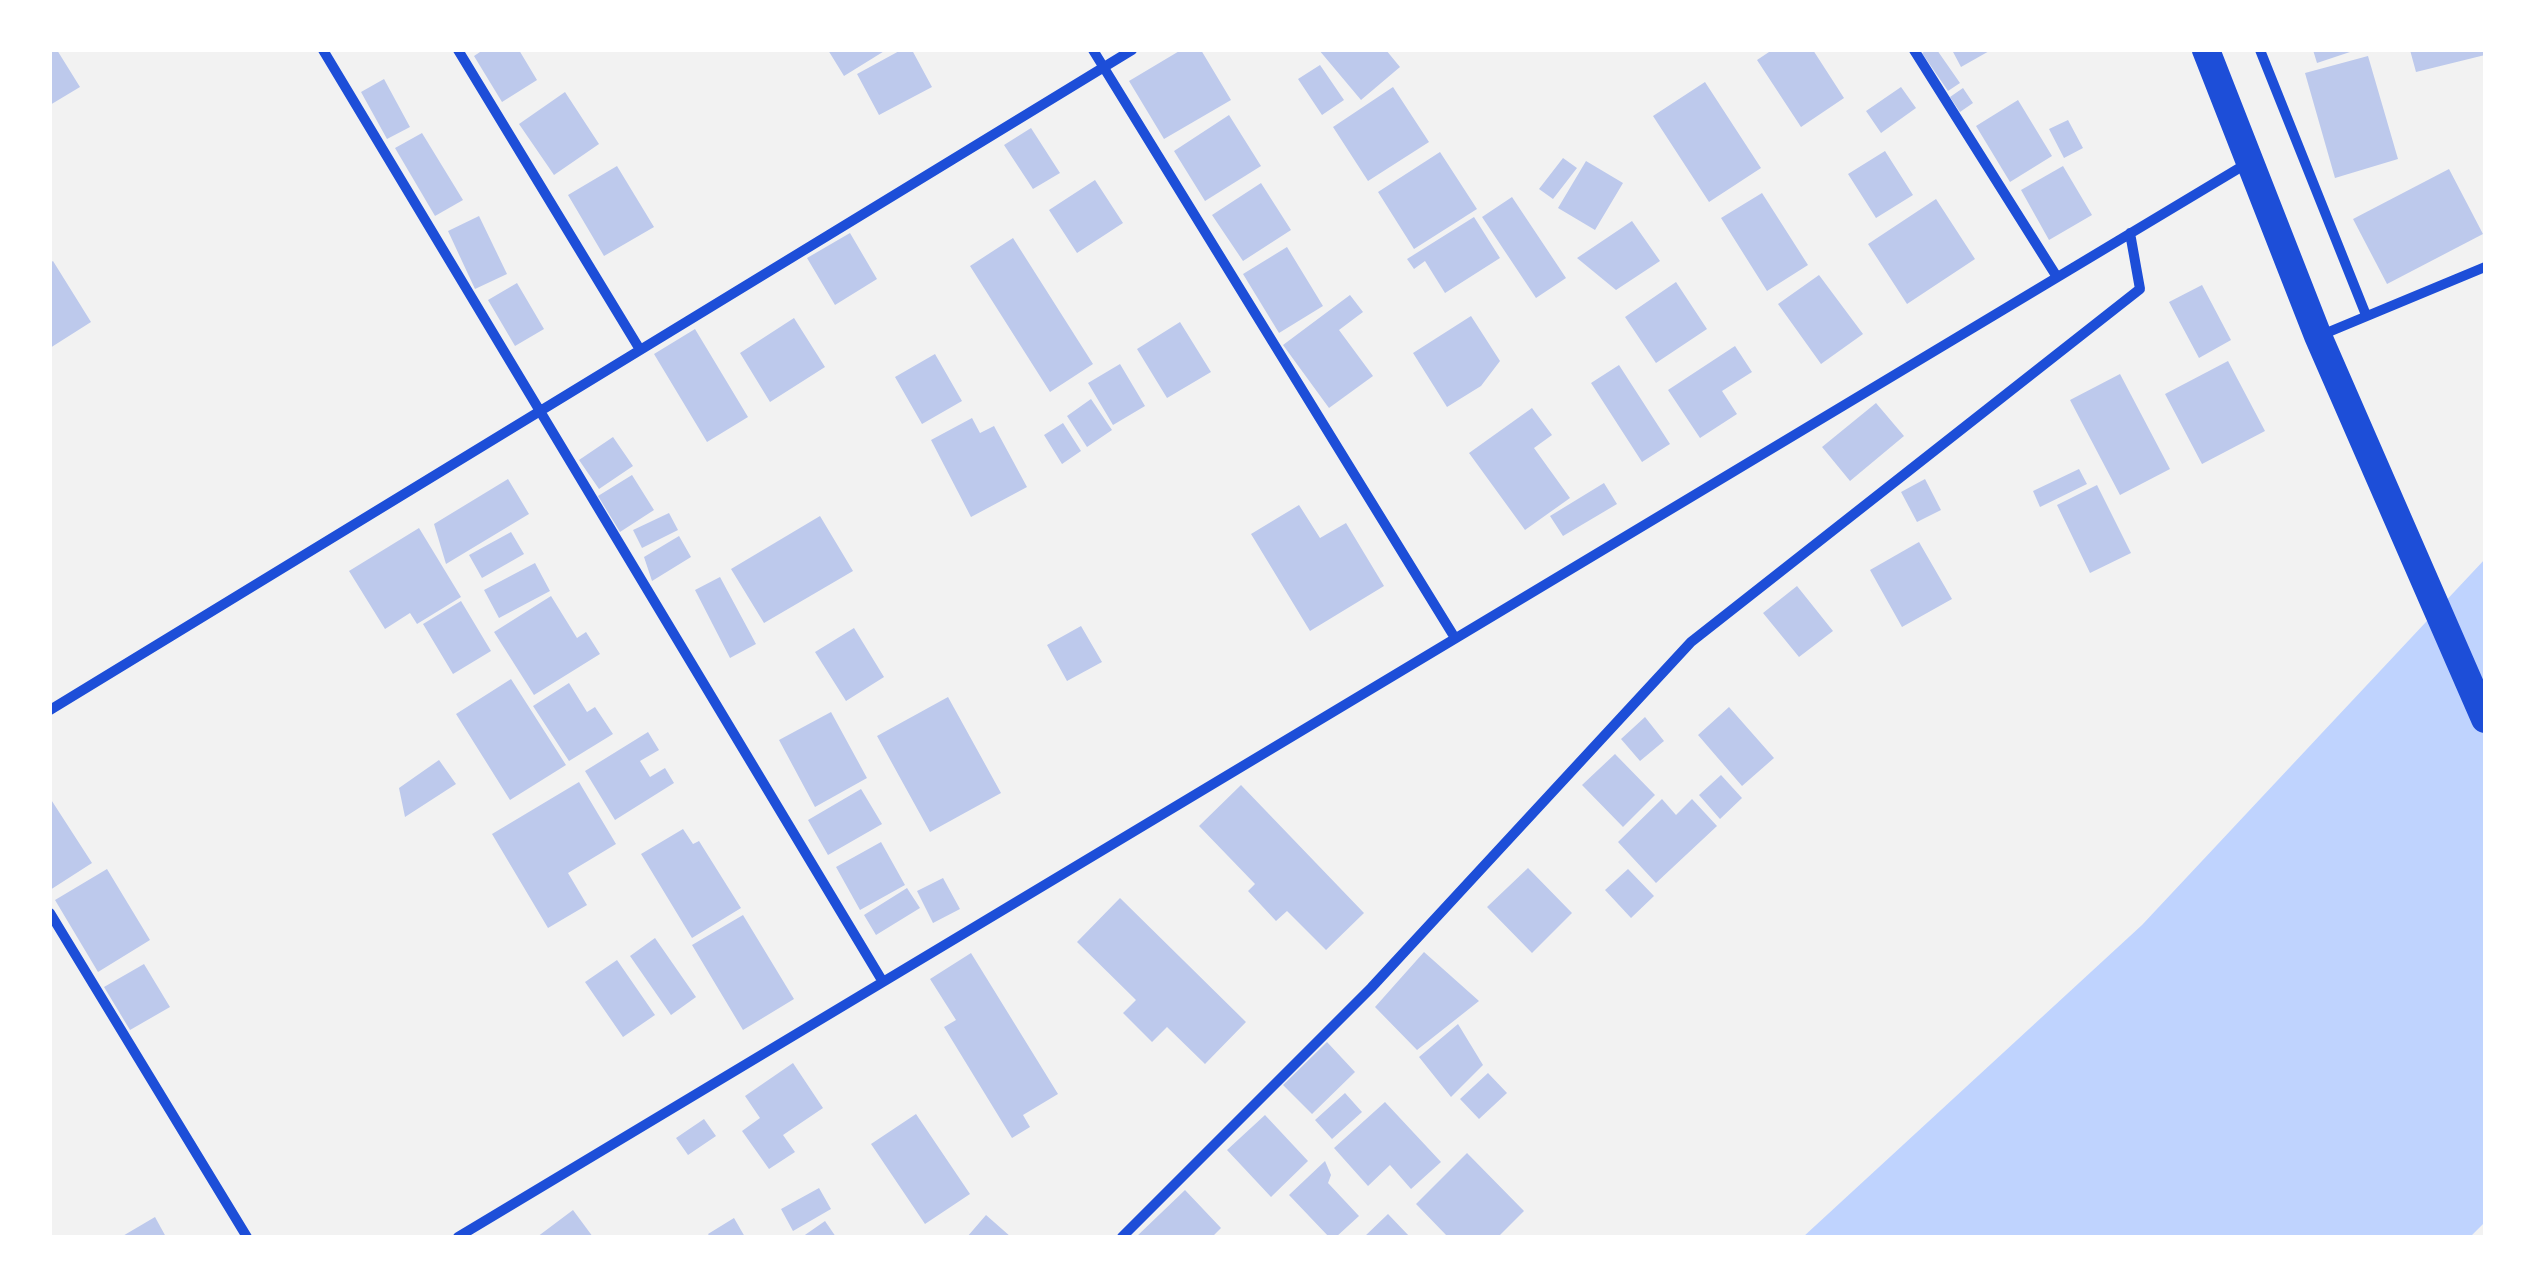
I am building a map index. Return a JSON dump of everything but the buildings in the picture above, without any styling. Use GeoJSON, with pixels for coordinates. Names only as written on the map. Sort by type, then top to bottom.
{"type":"FeatureCollection","features":[{"type":"Feature","properties":{"kind":"highway"},"geometry":{"type":"LineString","coordinates":[[2206,50],[2247,163],[2318,336],[2485,719]]}},
{"type":"Feature","properties":{"kind":"street"},"geometry":{"type":"LineString","coordinates":[[323,50],[883,982]]}},
{"type":"Feature","properties":{"kind":"street"},"geometry":{"type":"LineString","coordinates":[[458,50],[640,348]]}},
{"type":"Feature","properties":{"kind":"street"},"geometry":{"type":"LineString","coordinates":[[1093,50],[1454,638]]}},
{"type":"Feature","properties":{"kind":"street"},"geometry":{"type":"LineString","coordinates":[[50,710],[538,408],[1132,50]]}},
{"type":"Feature","properties":{"kind":"street"},"geometry":{"type":"LineString","coordinates":[[1914,50],[2057,277]]}},
{"type":"Feature","properties":{"kind":"street"},"geometry":{"type":"LineString","coordinates":[[2260,50],[2366,316]]}},
{"type":"Feature","properties":{"kind":"street"},"geometry":{"type":"LineString","coordinates":[[458,1237],[2247,163]]}},
{"type":"Feature","properties":{"kind":"street"},"geometry":{"type":"LineString","coordinates":[[1122,1237],[1371,988],[1691,642],[2140,289],[2130,234]]}},
{"type":"Feature","properties":{"kind":"street"},"geometry":{"type":"LineString","coordinates":[[2318,336],[2485,267]]}},
{"type":"Feature","properties":{"kind":"street"},"geometry":{"type":"LineString","coordinates":[[50,912],[246,1237]]}},
{"type":"Feature","properties":{"kind":"water"},"geometry":{"type":"Polygon","coordinates":[[[2485,559],[2485,1222],[2470,1237],[1803,1237],[2142,925],[2485,559]]]}}]}
